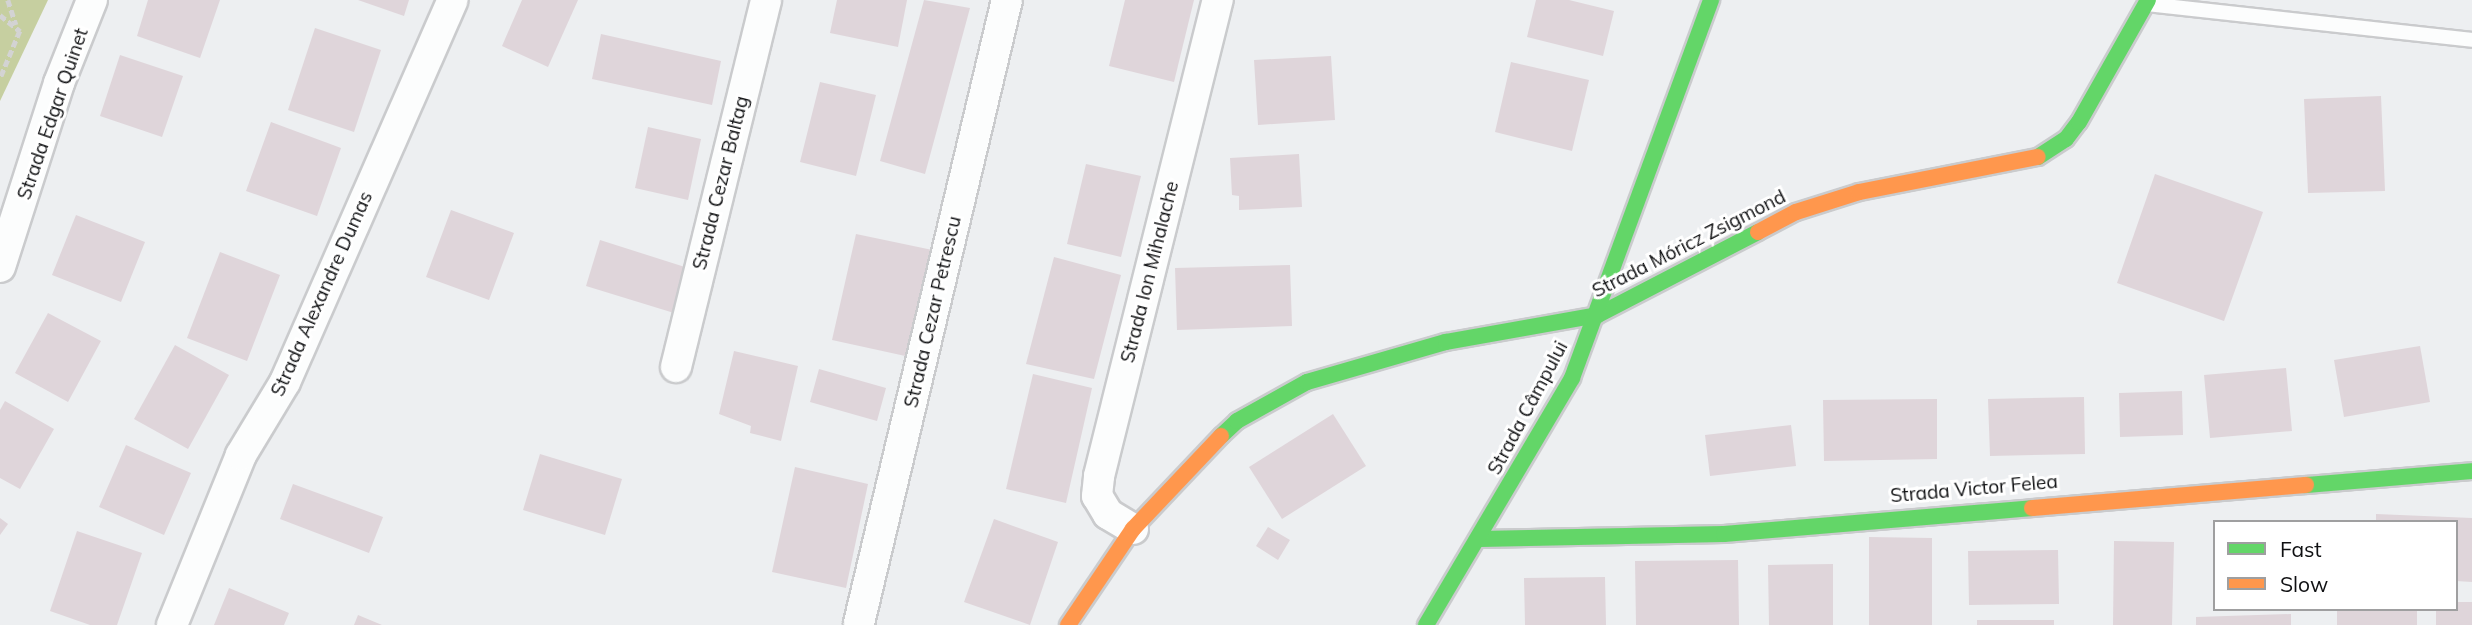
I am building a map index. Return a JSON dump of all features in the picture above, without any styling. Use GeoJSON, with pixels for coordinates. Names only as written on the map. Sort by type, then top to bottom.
{"type":"FeatureCollection","features":[{"type":"Feature","properties":{"kind":"street","name":"Strada Edgar Quinet"},"geometry":{"type":"LineString","coordinates":[[0,267],[59,83],[92,0]]}},
{"type":"Feature","properties":{"kind":"street","name":"Strada Alexandre Dumas"},"geometry":{"type":"LineString","coordinates":[[172,625],[241,455],[285,382],[453,0]]}},
{"type":"Feature","properties":{"kind":"street","name":"Strada Cezar Baltag"},"geometry":{"type":"LineString","coordinates":[[676,367],[766,0]]}},
{"type":"Feature","properties":{"kind":"street","name":"Strada Cezar Petrescu"},"geometry":{"type":"LineString","coordinates":[[859,623],[1007,0]]}},
{"type":"Feature","properties":{"kind":"street","name":"Strada Ion Mihalache"},"geometry":{"type":"LineString","coordinates":[[1133,529],[1108,514],[1097,496],[1099,476],[1218,0]]}},
{"type":"Feature","properties":{"kind":"street","name":"Strada Câmpului"},"geometry":{"type":"LineString","coordinates":[[1426,625],[1480,539],[1556,407],[1598,315],[1711,0]]}},
{"type":"Feature","properties":{"kind":"street","name":"Strada Móricz Zsigmond"},"geometry":{"type":"LineString","coordinates":[[1068,625],[1133,529],[1178,477],[1237,421],[1307,382],[1446,342],[1598,315],[1796,212],[1859,192],[2041,156],[2066,139],[2079,122],[2147,2]]}},
{"type":"Feature","properties":{"kind":"street","name":"Strada Victor Felea"},"geometry":{"type":"LineString","coordinates":[[1480,539],[1724,534],[2472,471]]}},
{"type":"Feature","properties":{"kind":"lane","name":"Strada Móricz Zsigmond"},"geometry":{"type":"LineString","coordinates":[[2147,2],[2472,40]]}},
{"type":"Feature","properties":{"kind":"path"},"geometry":{"type":"LineString","coordinates":[[8,0],[10,16],[20,31]]}},
{"type":"Feature","properties":{"kind":"path"},"geometry":{"type":"LineString","coordinates":[[0,15],[20,31]]}},
{"type":"Feature","properties":{"kind":"path"},"geometry":{"type":"LineString","coordinates":[[0,79],[20,31]]}},
{"type":"Feature","properties":{"kind":"green space"},"geometry":{"type":"Polygon","coordinates":[[[0,0],[48,0],[0,101],[0,0]]]}},
{"type":"Feature","properties":{"kind":"building"},"geometry":{"type":"Polygon","coordinates":[[[148,0],[220,0],[200,58],[137,36],[148,0]]]}},
{"type":"Feature","properties":{"kind":"building"},"geometry":{"type":"Polygon","coordinates":[[[358,0],[409,0],[404,16],[358,0]]]}},
{"type":"Feature","properties":{"kind":"building"},"geometry":{"type":"Polygon","coordinates":[[[522,0],[578,0],[548,67],[502,46],[522,0]]]}},
{"type":"Feature","properties":{"kind":"building"},"geometry":{"type":"Polygon","coordinates":[[[837,0],[907,0],[898,47],[830,33],[837,0]]]}},
{"type":"Feature","properties":{"kind":"building"},"geometry":{"type":"Polygon","coordinates":[[[924,0],[970,8],[925,174],[880,161],[924,0]]]}},
{"type":"Feature","properties":{"kind":"building"},"geometry":{"type":"Polygon","coordinates":[[[1125,0],[1194,0],[1174,82],[1109,66],[1125,0]]]}},
{"type":"Feature","properties":{"kind":"building"},"geometry":{"type":"Polygon","coordinates":[[[1536,0],[1569,0],[1614,11],[1603,56],[1527,37],[1536,0]]]}},
{"type":"Feature","properties":{"kind":"building"},"geometry":{"type":"Polygon","coordinates":[[[315,28],[381,50],[354,132],[288,110],[315,28]]]}},
{"type":"Feature","properties":{"kind":"building"},"geometry":{"type":"Polygon","coordinates":[[[601,34],[721,61],[712,105],[592,79],[601,34]]]}},
{"type":"Feature","properties":{"kind":"building"},"geometry":{"type":"Polygon","coordinates":[[[120,55],[183,76],[162,137],[100,116],[120,55]]]}},
{"type":"Feature","properties":{"kind":"building"},"geometry":{"type":"Polygon","coordinates":[[[1331,56],[1335,120],[1258,125],[1254,60],[1331,56]]]}},
{"type":"Feature","properties":{"kind":"building"},"geometry":{"type":"Polygon","coordinates":[[[1511,62],[1589,80],[1572,151],[1495,132],[1511,62]]]}},
{"type":"Feature","properties":{"kind":"building"},"geometry":{"type":"Polygon","coordinates":[[[820,82],[876,95],[856,176],[800,162],[820,82]]]}},
{"type":"Feature","properties":{"kind":"building"},"geometry":{"type":"Polygon","coordinates":[[[2381,96],[2385,191],[2308,193],[2304,99],[2381,96]]]}},
{"type":"Feature","properties":{"kind":"building"},"geometry":{"type":"Polygon","coordinates":[[[271,122],[341,148],[317,216],[246,191],[271,122]]]}},
{"type":"Feature","properties":{"kind":"building"},"geometry":{"type":"Polygon","coordinates":[[[648,127],[701,139],[688,200],[635,188],[648,127]]]}},
{"type":"Feature","properties":{"kind":"building"},"geometry":{"type":"Polygon","coordinates":[[[1299,154],[1302,207],[1239,210],[1239,196],[1232,195],[1230,158],[1299,154]]]}},
{"type":"Feature","properties":{"kind":"building"},"geometry":{"type":"Polygon","coordinates":[[[1086,164],[1141,176],[1121,257],[1067,244],[1086,164]]]}},
{"type":"Feature","properties":{"kind":"building"},"geometry":{"type":"Polygon","coordinates":[[[2155,174],[2263,212],[2224,321],[2117,283],[2155,174]]]}},
{"type":"Feature","properties":{"kind":"building"},"geometry":{"type":"Polygon","coordinates":[[[451,210],[514,233],[489,300],[426,277],[451,210]]]}},
{"type":"Feature","properties":{"kind":"building"},"geometry":{"type":"Polygon","coordinates":[[[76,215],[145,242],[121,302],[52,275],[76,215]]]}},
{"type":"Feature","properties":{"kind":"building"},"geometry":{"type":"Polygon","coordinates":[[[856,234],[942,252],[919,359],[832,340],[856,234]]]}},
{"type":"Feature","properties":{"kind":"building"},"geometry":{"type":"Polygon","coordinates":[[[600,240],[688,268],[674,313],[586,286],[600,240]]]}},
{"type":"Feature","properties":{"kind":"building"},"geometry":{"type":"Polygon","coordinates":[[[220,252],[280,275],[247,361],[187,338],[220,252]]]}},
{"type":"Feature","properties":{"kind":"building"},"geometry":{"type":"Polygon","coordinates":[[[1054,257],[1121,275],[1094,379],[1026,364],[1054,257]]]}},
{"type":"Feature","properties":{"kind":"building"},"geometry":{"type":"Polygon","coordinates":[[[1290,265],[1292,326],[1177,330],[1175,268],[1290,265]]]}},
{"type":"Feature","properties":{"kind":"building"},"geometry":{"type":"Polygon","coordinates":[[[48,313],[101,341],[68,402],[15,373],[48,313]]]}},
{"type":"Feature","properties":{"kind":"building"},"geometry":{"type":"Polygon","coordinates":[[[175,345],[229,375],[188,449],[134,419],[175,345]]]}},
{"type":"Feature","properties":{"kind":"building"},"geometry":{"type":"Polygon","coordinates":[[[2420,346],[2430,402],[2344,417],[2334,360],[2420,346]]]}},
{"type":"Feature","properties":{"kind":"building"},"geometry":{"type":"Polygon","coordinates":[[[734,351],[798,366],[781,441],[750,433],[751,426],[719,414],[734,351]]]}},
{"type":"Feature","properties":{"kind":"building"},"geometry":{"type":"Polygon","coordinates":[[[2286,368],[2292,431],[2210,438],[2204,375],[2286,368]]]}},
{"type":"Feature","properties":{"kind":"building"},"geometry":{"type":"Polygon","coordinates":[[[819,369],[886,388],[877,421],[810,402],[819,369]]]}},
{"type":"Feature","properties":{"kind":"building"},"geometry":{"type":"Polygon","coordinates":[[[1033,374],[1092,388],[1066,503],[1006,489],[1033,374]]]}},
{"type":"Feature","properties":{"kind":"building"},"geometry":{"type":"Polygon","coordinates":[[[2182,391],[2183,435],[2120,437],[2119,393],[2182,391]]]}},
{"type":"Feature","properties":{"kind":"building"},"geometry":{"type":"Polygon","coordinates":[[[2084,397],[2085,454],[1990,456],[1988,399],[2084,397]]]}},
{"type":"Feature","properties":{"kind":"building"},"geometry":{"type":"Polygon","coordinates":[[[1937,399],[1937,459],[1824,461],[1823,400],[1937,399]]]}},
{"type":"Feature","properties":{"kind":"building"},"geometry":{"type":"Polygon","coordinates":[[[5,401],[54,429],[20,489],[0,478],[0,410],[5,401]]]}},
{"type":"Feature","properties":{"kind":"building"},"geometry":{"type":"Polygon","coordinates":[[[1333,414],[1366,466],[1282,519],[1249,467],[1333,414]]]}},
{"type":"Feature","properties":{"kind":"building"},"geometry":{"type":"Polygon","coordinates":[[[1791,425],[1796,466],[1710,476],[1705,435],[1791,425]]]}},
{"type":"Feature","properties":{"kind":"building"},"geometry":{"type":"Polygon","coordinates":[[[126,445],[191,473],[164,535],[99,507],[126,445]]]}},
{"type":"Feature","properties":{"kind":"building"},"geometry":{"type":"Polygon","coordinates":[[[540,454],[622,479],[605,535],[523,510],[540,454]]]}},
{"type":"Feature","properties":{"kind":"building"},"geometry":{"type":"Polygon","coordinates":[[[795,467],[868,484],[846,588],[772,572],[795,467]]]}},
{"type":"Feature","properties":{"kind":"building"},"geometry":{"type":"Polygon","coordinates":[[[293,484],[383,517],[369,553],[280,519],[293,484]]]}},
{"type":"Feature","properties":{"kind":"building"},"geometry":{"type":"Polygon","coordinates":[[[2376,514],[2472,518],[2472,582],[2458,581],[2458,520],[2376,520],[2376,514]]]}},
{"type":"Feature","properties":{"kind":"building"},"geometry":{"type":"Polygon","coordinates":[[[0,518],[8,524],[0,535],[0,518]]]}},
{"type":"Feature","properties":{"kind":"building"},"geometry":{"type":"Polygon","coordinates":[[[994,519],[1058,542],[1030,625],[964,602],[994,519]]]}},
{"type":"Feature","properties":{"kind":"building"},"geometry":{"type":"Polygon","coordinates":[[[1268,527],[1290,540],[1278,560],[1256,546],[1268,527]]]}},
{"type":"Feature","properties":{"kind":"building"},"geometry":{"type":"Polygon","coordinates":[[[77,531],[142,553],[117,625],[90,625],[50,611],[77,531]]]}},
{"type":"Feature","properties":{"kind":"building"},"geometry":{"type":"Polygon","coordinates":[[[1869,537],[1932,538],[1932,625],[1869,625],[1869,537]]]}},
{"type":"Feature","properties":{"kind":"building"},"geometry":{"type":"Polygon","coordinates":[[[2114,541],[2174,542],[2172,625],[2113,625],[2114,541]]]}},
{"type":"Feature","properties":{"kind":"building"},"geometry":{"type":"Polygon","coordinates":[[[2058,550],[2059,604],[1969,605],[1968,551],[2058,550]]]}},
{"type":"Feature","properties":{"kind":"building"},"geometry":{"type":"Polygon","coordinates":[[[1738,560],[1739,625],[1636,625],[1635,561],[1738,560]]]}},
{"type":"Feature","properties":{"kind":"building"},"geometry":{"type":"Polygon","coordinates":[[[1833,564],[1833,625],[1769,625],[1768,565],[1833,564]]]}},
{"type":"Feature","properties":{"kind":"building"},"geometry":{"type":"Polygon","coordinates":[[[1605,577],[1606,625],[1525,625],[1524,578],[1605,577]]]}},
{"type":"Feature","properties":{"kind":"building"},"geometry":{"type":"Polygon","coordinates":[[[229,588],[289,613],[284,625],[214,625],[229,588]]]}},
{"type":"Feature","properties":{"kind":"building"},"geometry":{"type":"Polygon","coordinates":[[[2458,602],[2472,602],[2472,625],[2436,625],[2436,611],[2458,611],[2458,602]]]}},
{"type":"Feature","properties":{"kind":"building"},"geometry":{"type":"Polygon","coordinates":[[[2337,611],[2417,611],[2417,625],[2337,625],[2337,611]]]}},
{"type":"Feature","properties":{"kind":"building"},"geometry":{"type":"Polygon","coordinates":[[[2291,614],[2291,625],[2196,625],[2196,617],[2291,614]]]}},
{"type":"Feature","properties":{"kind":"building"},"geometry":{"type":"Polygon","coordinates":[[[358,615],[382,625],[354,625],[358,615]]]}},
{"type":"Feature","properties":{"kind":"building"},"geometry":{"type":"Polygon","coordinates":[[[1977,620],[2054,620],[2054,625],[1977,625],[1977,620]]]}},
{"type":"Feature","properties":{"kind":"traffic: fast"},"geometry":{"type":"LineString","coordinates":[[1426,625],[1572,378],[1711,0]]}},
{"type":"Feature","properties":{"kind":"traffic: fast"},"geometry":{"type":"LineString","coordinates":[[2038,157],[2066,139],[2079,122],[2148,0]]}},
{"type":"Feature","properties":{"kind":"traffic: fast"},"geometry":{"type":"LineString","coordinates":[[1221,436],[1237,421],[1307,382],[1446,342],[1598,315],[1758,232]]}},
{"type":"Feature","properties":{"kind":"traffic: fast"},"geometry":{"type":"LineString","coordinates":[[2306,485],[2472,471]]}},
{"type":"Feature","properties":{"kind":"traffic: fast"},"geometry":{"type":"LineString","coordinates":[[1480,539],[1724,534],[2032,508]]}},
{"type":"Feature","properties":{"kind":"traffic: slow"},"geometry":{"type":"LineString","coordinates":[[1758,232],[1796,212],[1859,192],[2038,157]]}},
{"type":"Feature","properties":{"kind":"traffic: slow"},"geometry":{"type":"LineString","coordinates":[[1068,625],[1133,529],[1221,436]]}},
{"type":"Feature","properties":{"kind":"traffic: slow"},"geometry":{"type":"LineString","coordinates":[[2032,508],[2306,485]]}}]}
